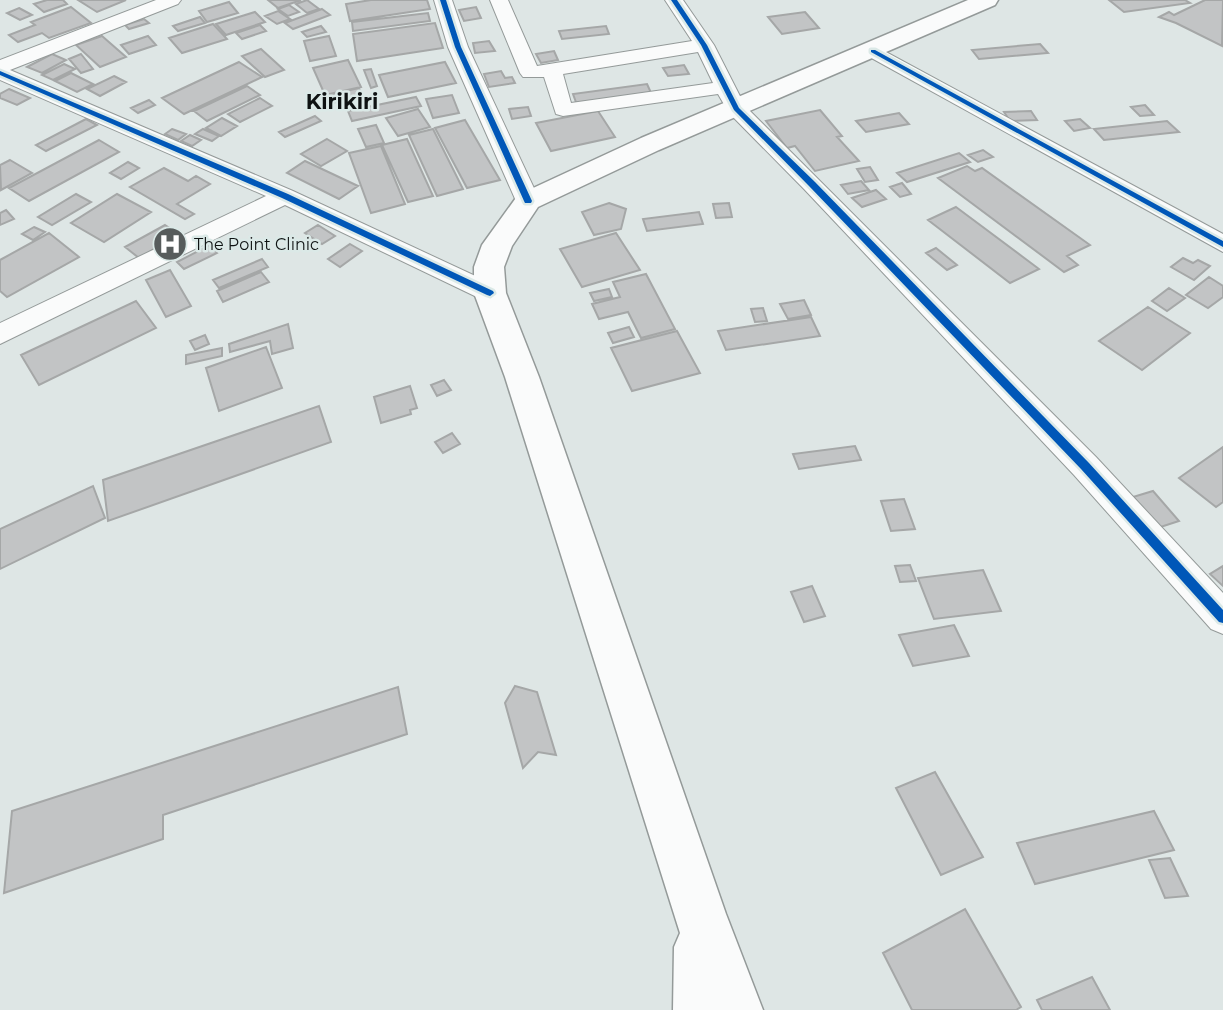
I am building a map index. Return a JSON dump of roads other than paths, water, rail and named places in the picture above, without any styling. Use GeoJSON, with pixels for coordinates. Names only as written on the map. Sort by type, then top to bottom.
{"type":"FeatureCollection","features":[{"type":"Feature","properties":{"kind":"main road"},"geometry":{"type":"LineString","coordinates":[[735,1010],[700,914],[526,390],[490,293],[489,267],[497,245],[528,201],[650,144],[731,98],[873,51],[987,0]]}},
{"type":"Feature","properties":{"kind":"main road"},"geometry":{"type":"LineString","coordinates":[[700,914],[701,1010]]}},
{"type":"Feature","properties":{"kind":"street"},"geometry":{"type":"LineString","coordinates":[[2,74],[172,0]]}},
{"type":"Feature","properties":{"kind":"street"},"geometry":{"type":"LineString","coordinates":[[443,0],[458,47],[528,201]]}},
{"type":"Feature","properties":{"kind":"street"},"geometry":{"type":"LineString","coordinates":[[499,0],[530,73],[704,45]]}},
{"type":"Feature","properties":{"kind":"street"},"geometry":{"type":"LineString","coordinates":[[674,0],[704,45],[731,98],[1085,466],[1223,618]]}},
{"type":"Feature","properties":{"kind":"street"},"geometry":{"type":"LineString","coordinates":[[873,51],[1223,244]]}},
{"type":"Feature","properties":{"kind":"street"},"geometry":{"type":"LineString","coordinates":[[552,70],[563,110],[731,98]]}},
{"type":"Feature","properties":{"kind":"street"},"geometry":{"type":"LineString","coordinates":[[2,74],[285,196],[490,293]]}},
{"type":"Feature","properties":{"kind":"street"},"geometry":{"type":"LineString","coordinates":[[0,334],[285,196]]}},
{"type":"Feature","properties":{"kind":"place","name":"The Point Clinic"},"geometry":{"type":"Point","coordinates":[170,244]}},
{"type":"Feature","properties":{"kind":"district","name":"Kirikiri"},"geometry":{"type":"Point","coordinates":[342,102]}}]}
